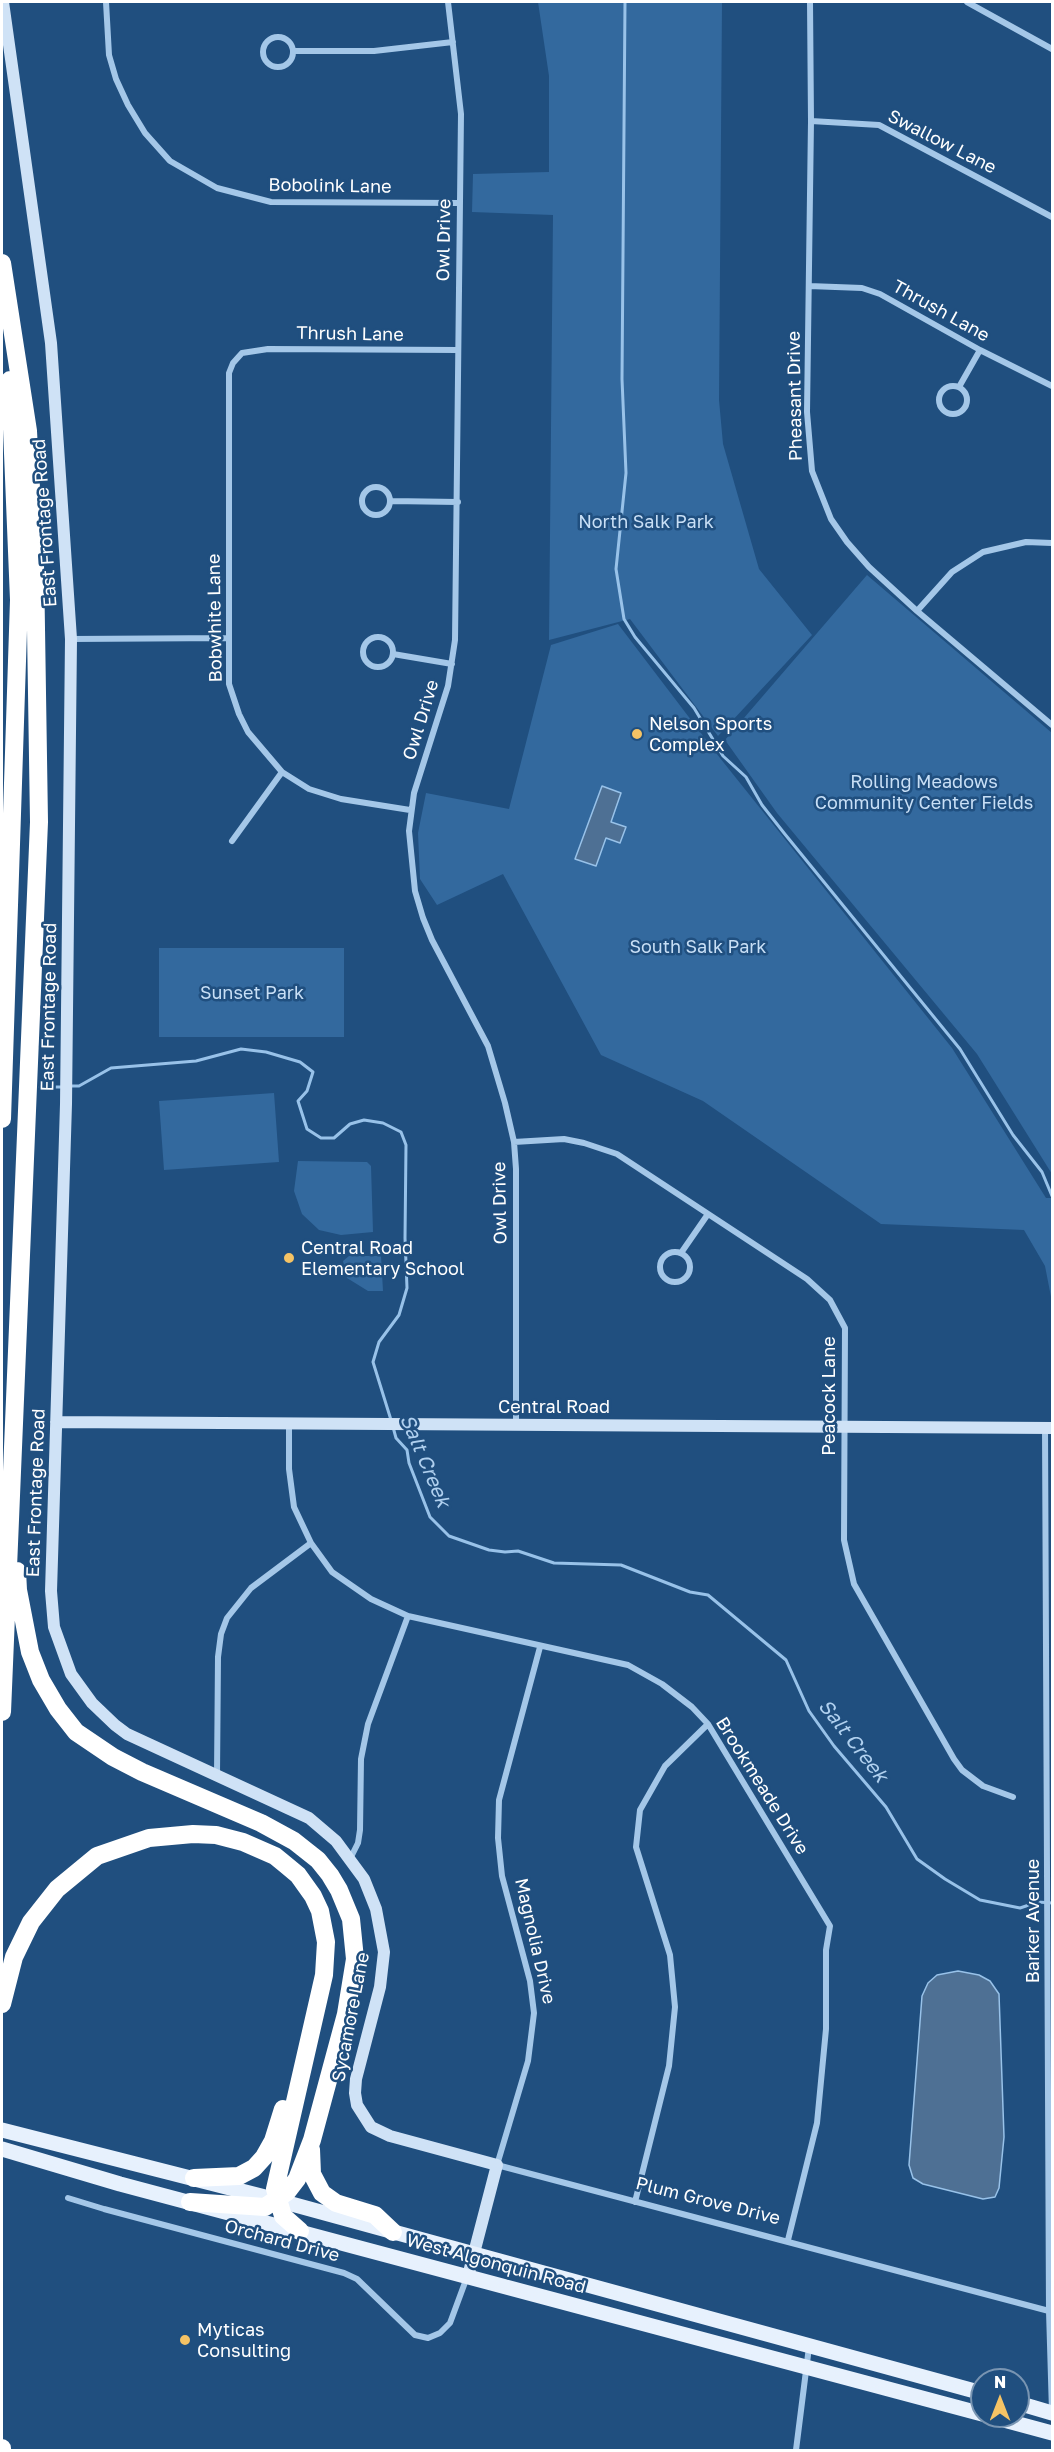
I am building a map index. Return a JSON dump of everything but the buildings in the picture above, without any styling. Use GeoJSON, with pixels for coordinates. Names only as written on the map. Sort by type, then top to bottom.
{"type":"FeatureCollection","features":[{"type":"Feature","properties":{"kind":"highway"},"geometry":{"type":"LineString","coordinates":[[2,263],[28,431],[35,564],[39,822],[2,1712]]}},
{"type":"Feature","properties":{"kind":"highway"},"geometry":{"type":"LineString","coordinates":[[2,1119],[19,600],[5,290]]}},
{"type":"Feature","properties":{"kind":"highway"},"geometry":{"type":"LineString","coordinates":[[13,1434],[18,1590],[30,1652],[41,1680],[58,1709],[76,1732],[114,1757],[294,1841],[318,1860],[330,1875],[345,1903],[353,1932],[354,1970],[346,2014],[312,2140],[297,2179],[287,2192],[265,2207],[190,2202]]}},
{"type":"Feature","properties":{"kind":"highway"},"geometry":{"type":"LineString","coordinates":[[2,2004],[14,1957],[31,1922],[57,1889],[86,1863],[111,1850],[149,1838],[193,1834],[216,1835],[243,1842],[275,1856],[298,1875],[313,1896],[324,1928],[327,1957],[302,2077],[275,2189],[283,2216],[300,2231]]}},
{"type":"Feature","properties":{"kind":"highway"},"geometry":{"type":"LineString","coordinates":[[194,2178],[239,2176],[260,2164],[273,2141],[293,2069],[311,2029]]}},
{"type":"Feature","properties":{"kind":"highway"},"geometry":{"type":"LineString","coordinates":[[312,2140],[312,2174],[322,2193],[336,2203],[375,2215],[393,2232]]}},
{"type":"Feature","properties":{"kind":"main road","name":"West Algonquin Road"},"geometry":{"type":"LineString","coordinates":[[2,2130],[277,2200],[970,2390]]}},
{"type":"Feature","properties":{"kind":"main road","name":"West Algonquin Road"},"geometry":{"type":"LineString","coordinates":[[2,2149],[120,2184],[970,2411]]}},
{"type":"Feature","properties":{"kind":"main road"},"geometry":{"type":"LineString","coordinates":[[1030,2407],[1052,2413]]}},
{"type":"Feature","properties":{"kind":"main road"},"geometry":{"type":"LineString","coordinates":[[1030,2427],[1053,2433]]}},
{"type":"Feature","properties":{"kind":"street","name":"East Frontage Road"},"geometry":{"type":"LineString","coordinates":[[3,2],[51,343],[71,639],[66,1104],[51,1599],[54,1627],[71,1674],[92,1703],[127,1734],[309,1818],[351,1857]]}},
{"type":"Feature","properties":{"kind":"street","name":"Bobolink Lane"},"geometry":{"type":"LineString","coordinates":[[105,2],[109,55],[116,79],[128,105],[145,132],[170,161],[218,188],[271,202],[459,203]]}},
{"type":"Feature","properties":{"kind":"street","name":"Owl Drive"},"geometry":{"type":"LineString","coordinates":[[448,2],[460,114],[455,640],[442,709],[410,810],[410,855],[415,891],[423,918],[432,940],[488,1046],[505,1103],[513,1142],[516,1169],[516,1425]]}},
{"type":"Feature","properties":{"kind":"street","name":"Pheasant Drive"},"geometry":{"type":"LineString","coordinates":[[810,2],[811,121],[807,412],[812,471],[831,519],[869,567],[916,611],[1053,725]]}},
{"type":"Feature","properties":{"kind":"street"},"geometry":{"type":"LineString","coordinates":[[967,2],[1053,49]]}},
{"type":"Feature","properties":{"kind":"street"},"geometry":{"type":"LineString","coordinates":[[277,37],[290,42],[293,51],[287,65],[277,67],[267,63],[263,53],[265,44],[277,37]]}},
{"type":"Feature","properties":{"kind":"street"},"geometry":{"type":"LineString","coordinates":[[293,51],[374,51],[453,42]]}},
{"type":"Feature","properties":{"kind":"street","name":"Swallow Lane"},"geometry":{"type":"LineString","coordinates":[[811,121],[879,125],[1053,217]]}},
{"type":"Feature","properties":{"kind":"street","name":"Thrush Lane"},"geometry":{"type":"LineString","coordinates":[[809,286],[862,288],[880,294],[980,350],[1053,386]]}},
{"type":"Feature","properties":{"kind":"street","name":"Thrush Lane"},"geometry":{"type":"LineString","coordinates":[[242,353],[268,349],[458,350]]}},
{"type":"Feature","properties":{"kind":"street"},"geometry":{"type":"LineString","coordinates":[[959,387],[980,350]]}},
{"type":"Feature","properties":{"kind":"street","name":"Bobwhite Lane"},"geometry":{"type":"LineString","coordinates":[[242,353],[233,363],[229,373],[229,684],[239,714],[248,732],[282,772],[309,789],[340,799],[410,810]]}},
{"type":"Feature","properties":{"kind":"street"},"geometry":{"type":"LineString","coordinates":[[950,386],[959,387],[965,393],[965,406],[954,413],[946,411],[939,400],[942,391],[950,386]]}},
{"type":"Feature","properties":{"kind":"street"},"geometry":{"type":"LineString","coordinates":[[380,487],[388,492],[391,501],[387,510],[375,515],[364,508],[362,499],[371,488],[380,487]]}},
{"type":"Feature","properties":{"kind":"street"},"geometry":{"type":"LineString","coordinates":[[391,501],[458,502]]}},
{"type":"Feature","properties":{"kind":"street"},"geometry":{"type":"LineString","coordinates":[[916,611],[952,572],[983,552],[1026,542],[1053,543]]}},
{"type":"Feature","properties":{"kind":"street"},"geometry":{"type":"LineString","coordinates":[[380,637],[391,645],[393,654],[389,663],[375,666],[367,661],[364,652],[370,640],[380,637]]}},
{"type":"Feature","properties":{"kind":"street"},"geometry":{"type":"LineString","coordinates":[[71,639],[229,638]]}},
{"type":"Feature","properties":{"kind":"street"},"geometry":{"type":"LineString","coordinates":[[393,654],[452,664]]}},
{"type":"Feature","properties":{"kind":"street"},"geometry":{"type":"LineString","coordinates":[[232,841],[282,772]]}},
{"type":"Feature","properties":{"kind":"street","name":"Peacock Lane"},"geometry":{"type":"LineString","coordinates":[[513,1142],[564,1139],[617,1154],[807,1279],[830,1300],[845,1328],[844,1540],[854,1584],[862,1602],[962,1770],[983,1786],[1013,1797]]}},
{"type":"Feature","properties":{"kind":"street"},"geometry":{"type":"LineString","coordinates":[[681,1253],[708,1214]]}},
{"type":"Feature","properties":{"kind":"street"},"geometry":{"type":"LineString","coordinates":[[671,1252],[681,1253],[689,1260],[688,1275],[680,1281],[668,1281],[659,1269],[662,1258],[671,1252]]}},
{"type":"Feature","properties":{"kind":"street","name":"Central Road"},"geometry":{"type":"LineString","coordinates":[[56,1422],[1049,1428]]}},
{"type":"Feature","properties":{"kind":"street","name":"Brookmeade Drive"},"geometry":{"type":"LineString","coordinates":[[289,1424],[289,1469],[294,1507],[311,1543],[332,1572],[371,1599],[408,1616],[628,1665],[662,1684],[692,1707],[708,1724],[830,1926],[826,1950],[826,2029],[817,2123],[788,2240]]}},
{"type":"Feature","properties":{"kind":"street","name":"Barker Avenue"},"geometry":{"type":"LineString","coordinates":[[1049,1428],[1047,1891],[1049,2311],[1052,2413]]}},
{"type":"Feature","properties":{"kind":"street"},"geometry":{"type":"LineString","coordinates":[[218,1775],[218,1657],[221,1634],[227,1618],[251,1588],[311,1543]]}},
{"type":"Feature","properties":{"kind":"street"},"geometry":{"type":"LineString","coordinates":[[351,1857],[358,1843],[360,1830],[361,1760],[368,1725],[408,1616]]}},
{"type":"Feature","properties":{"kind":"street","name":"Magnolia Drive"},"geometry":{"type":"LineString","coordinates":[[468,2276],[497,2164],[528,2061],[534,2013],[528,1973],[502,1876],[498,1838],[499,1800],[540,1647]]}},
{"type":"Feature","properties":{"kind":"street"},"geometry":{"type":"LineString","coordinates":[[635,2202],[669,2066],[675,2007],[670,1955],[636,1847],[640,1810],[665,1766],[708,1724]]}},
{"type":"Feature","properties":{"kind":"street","name":"Sycamore Lane"},"geometry":{"type":"LineString","coordinates":[[351,1857],[364,1879],[376,1910],[384,1952],[380,1987],[356,2079],[355,2093],[363,2116]]}},
{"type":"Feature","properties":{"kind":"street","name":"Plum Grove Drive"},"geometry":{"type":"LineString","coordinates":[[363,2116],[371,2127],[390,2136],[1049,2311]]}},
{"type":"Feature","properties":{"kind":"street","name":"Orchard Drive"},"geometry":{"type":"LineString","coordinates":[[68,2198],[344,2273],[357,2279],[415,2335],[428,2338],[440,2334],[450,2323],[468,2276]]}},
{"type":"Feature","properties":{"kind":"street"},"geometry":{"type":"LineString","coordinates":[[796,2451],[809,2345]]}},
{"type":"Feature","properties":{"kind":"green space","name":"North Salk Park"},"geometry":{"type":"Polygon","coordinates":[[[538,2],[722,2],[719,400],[723,444],[759,569],[812,635],[718,736],[630,619],[549,640],[553,215],[472,212],[473,174],[549,172],[549,76],[538,2]]]}},
{"type":"Feature","properties":{"kind":"green space","name":"Rolling Meadows Community Center Fields"},"geometry":{"type":"Polygon","coordinates":[[[867,575],[1052,733],[1052,1174],[977,1054],[777,813],[725,740],[867,575]]]}},
{"type":"Feature","properties":{"kind":"green space","name":"South Salk Park"},"geometry":{"type":"Polygon","coordinates":[[[618,624],[720,758],[952,1048],[1046,1198],[1052,1198],[1052,1302],[1045,1266],[1024,1230],[881,1224],[703,1101],[601,1055],[503,874],[437,905],[420,879],[418,833],[426,793],[509,809],[551,645],[618,624]]]}},
{"type":"Feature","properties":{"kind":"green space","name":"Sunset Park"},"geometry":{"type":"Polygon","coordinates":[[[159,948],[344,948],[344,1037],[159,1037],[159,948]]]}},
{"type":"Feature","properties":{"kind":"green space"},"geometry":{"type":"Polygon","coordinates":[[[274,1093],[279,1162],[164,1170],[159,1101],[274,1093]]]}},
{"type":"Feature","properties":{"kind":"green space"},"geometry":{"type":"Polygon","coordinates":[[[298,1161],[367,1162],[371,1166],[373,1232],[341,1235],[319,1230],[302,1214],[294,1191],[298,1161]]]}},
{"type":"Feature","properties":{"kind":"green space"},"geometry":{"type":"Polygon","coordinates":[[[349,1256],[381,1256],[383,1291],[368,1291],[347,1278],[343,1261],[349,1256]]]}},
{"type":"Feature","properties":{"kind":"shaded area"},"geometry":{"type":"Polygon","coordinates":[[[602,786],[621,793],[611,822],[626,827],[620,843],[606,838],[596,866],[575,859],[602,786]]]}},
{"type":"Feature","properties":{"kind":"shaded area"},"geometry":{"type":"Polygon","coordinates":[[[958,1971],[979,1975],[990,1981],[999,1994],[1004,2137],[999,2188],[995,2197],[983,2199],[923,2184],[913,2178],[909,2165],[922,1996],[928,1983],[937,1975],[958,1971]]]}},
{"type":"Feature","properties":{"kind":"waterway"},"geometry":{"type":"LineString","coordinates":[[625,2],[622,379],[626,473],[616,569],[624,619],[635,637],[694,708],[723,756],[746,777],[762,805],[784,833],[960,1049],[1013,1135],[1042,1172],[1052,1196]]}},
{"type":"Feature","properties":{"kind":"waterway","name":"Salt Creek"},"geometry":{"type":"LineString","coordinates":[[69,1086],[79,1086],[111,1068],[196,1061],[241,1049],[266,1052],[300,1062],[313,1072],[307,1091],[298,1101],[307,1129],[321,1138],[334,1138],[350,1124],[364,1120],[383,1123],[401,1132],[406,1145],[407,1288],[399,1315],[379,1342],[373,1362],[391,1420]]}},
{"type":"Feature","properties":{"kind":"waterway","name":"Salt Creek"},"geometry":{"type":"LineString","coordinates":[[40,1087],[63,1087]]}},
{"type":"Feature","properties":{"kind":"waterway","name":"Salt Creek"},"geometry":{"type":"LineString","coordinates":[[393,1427],[396,1438],[407,1450],[409,1463],[430,1517],[449,1536],[489,1550],[518,1551],[554,1563],[621,1565],[690,1592],[708,1595],[786,1660],[809,1711],[834,1746],[886,1807],[917,1859],[980,1900],[1020,1908],[1038,1902],[1052,1903]]}},
{"type":"Feature","properties":{"kind":"place","name":"Nelson Sports Complex"},"geometry":{"type":"Point","coordinates":[637,734]}},
{"type":"Feature","properties":{"kind":"place","name":"Central Road Elementary School"},"geometry":{"type":"Point","coordinates":[289,1258]}},
{"type":"Feature","properties":{"kind":"place","name":"Myticas Consulting"},"geometry":{"type":"Point","coordinates":[185,2340]}}]}
